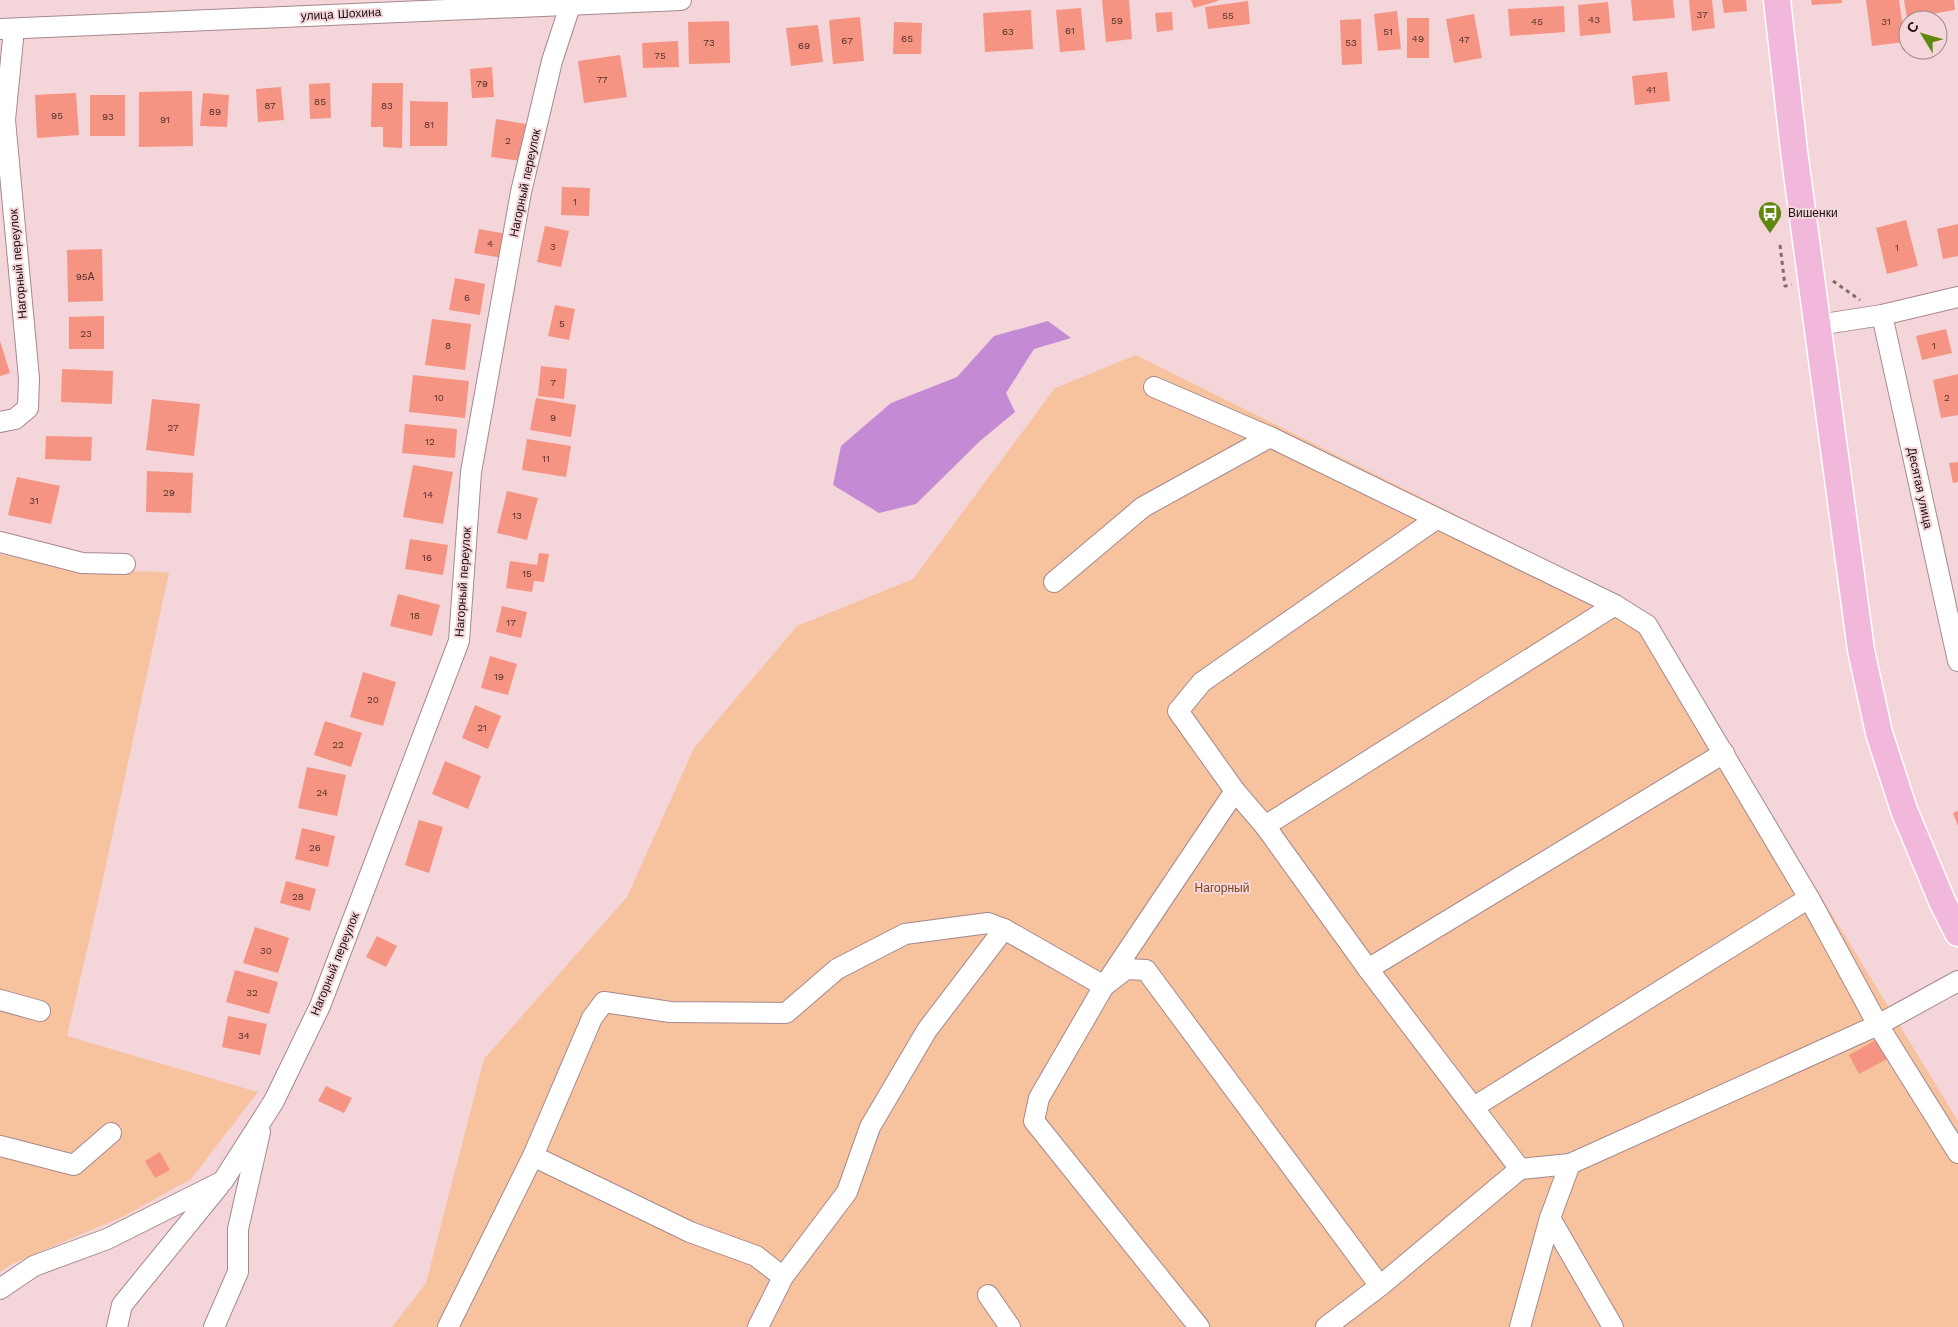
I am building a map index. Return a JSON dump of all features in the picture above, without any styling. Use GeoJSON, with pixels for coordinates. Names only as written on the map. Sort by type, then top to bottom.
{"type":"FeatureCollection","features":[{"type":"Feature","properties":{"kind":"main road"},"geometry":{"type":"LineString","coordinates":[[1777,0],[1794,151],[1861,650],[1877,724],[1904,810],[1942,901],[1958,933]]}},
{"type":"Feature","properties":{"kind":"street","name":"улица Шохина"},"geometry":{"type":"LineString","coordinates":[[7,29],[305,8],[681,0]]}},
{"type":"Feature","properties":{"kind":"street","name":"Нагорный переулок"},"geometry":{"type":"LineString","coordinates":[[117,1327],[122,1305],[224,1180],[274,1102],[320,1006],[459,641],[473,462],[521,192],[552,61],[571,3]]}},
{"type":"Feature","properties":{"kind":"street","name":"Нагорный переулок"},"geometry":{"type":"LineString","coordinates":[[0,422],[14,419],[28,408],[28,378],[5,120],[7,29]]}},
{"type":"Feature","properties":{"kind":"street"},"geometry":{"type":"LineString","coordinates":[[1818,325],[1882,315],[1958,297]]}},
{"type":"Feature","properties":{"kind":"street","name":"Десятая улица"},"geometry":{"type":"LineString","coordinates":[[1882,315],[1958,661]]}},
{"type":"Feature","properties":{"kind":"street"},"geometry":{"type":"LineString","coordinates":[[1154,387],[1270,436],[1436,519],[1615,605],[1647,625],[1809,898],[1878,1025],[1958,1153]]}},
{"type":"Feature","properties":{"kind":"street"},"geometry":{"type":"LineString","coordinates":[[1054,582],[1143,507],[1270,436]]}},
{"type":"Feature","properties":{"kind":"street"},"geometry":{"type":"LineString","coordinates":[[1436,519],[1202,682],[1178,712],[1235,791],[1265,826],[1368,969],[1520,1169]]}},
{"type":"Feature","properties":{"kind":"street"},"geometry":{"type":"LineString","coordinates":[[0,542],[82,563],[126,564]]}},
{"type":"Feature","properties":{"kind":"street"},"geometry":{"type":"LineString","coordinates":[[1265,826],[1615,605]]}},
{"type":"Feature","properties":{"kind":"street"},"geometry":{"type":"LineString","coordinates":[[1368,969],[1724,753]]}},
{"type":"Feature","properties":{"kind":"street"},"geometry":{"type":"LineString","coordinates":[[1199,1327],[1034,1121],[1039,1098],[1104,986],[1235,791]]}},
{"type":"Feature","properties":{"kind":"street"},"geometry":{"type":"LineString","coordinates":[[1474,1107],[1809,898]]}},
{"type":"Feature","properties":{"kind":"street"},"geometry":{"type":"LineString","coordinates":[[456,1324],[533,1156],[592,1018],[604,1002],[670,1012],[786,1013],[837,969],[906,934],[988,923],[1004,929],[1104,986]]}},
{"type":"Feature","properties":{"kind":"street"},"geometry":{"type":"LineString","coordinates":[[758,1327],[783,1277],[847,1192],[870,1127],[926,1030],[1004,929]]}},
{"type":"Feature","properties":{"kind":"street"},"geometry":{"type":"LineString","coordinates":[[1104,986],[1126,969],[1146,970],[1380,1286]]}},
{"type":"Feature","properties":{"kind":"street"},"geometry":{"type":"LineString","coordinates":[[1326,1327],[1380,1286],[1520,1169],[1570,1164],[1878,1025],[1958,981]]}},
{"type":"Feature","properties":{"kind":"street"},"geometry":{"type":"LineString","coordinates":[[0,1000],[40,1010]]}},
{"type":"Feature","properties":{"kind":"street"},"geometry":{"type":"LineString","coordinates":[[214,1327],[238,1272],[238,1229],[260,1130]]}},
{"type":"Feature","properties":{"kind":"street"},"geometry":{"type":"LineString","coordinates":[[0,1146],[74,1165],[111,1133]]}},
{"type":"Feature","properties":{"kind":"street"},"geometry":{"type":"LineString","coordinates":[[533,1156],[690,1232],[756,1256],[783,1277]]}},
{"type":"Feature","properties":{"kind":"street"},"geometry":{"type":"LineString","coordinates":[[1520,1327],[1550,1218],[1570,1164]]}},
{"type":"Feature","properties":{"kind":"street"},"geometry":{"type":"LineString","coordinates":[[0,1289],[34,1266],[106,1239],[224,1180]]}},
{"type":"Feature","properties":{"kind":"street"},"geometry":{"type":"LineString","coordinates":[[1550,1218],[1613,1327]]}},
{"type":"Feature","properties":{"kind":"street"},"geometry":{"type":"LineString","coordinates":[[988,1295],[1010,1327]]}},
{"type":"Feature","properties":{"kind":"path"},"geometry":{"type":"LineString","coordinates":[[1832,280],[1882,315]]}},
{"type":"Feature","properties":{"kind":"green space","name":"Нагорный"},"geometry":{"type":"Polygon","coordinates":[[[1136,355],[1623,598],[1652,619],[1958,1121],[1958,1327],[392,1327],[426,1283],[484,1059],[627,897],[694,748],[797,626],[913,579],[1055,388],[1136,355]]]}},
{"type":"Feature","properties":{"kind":"green space"},"geometry":{"type":"Polygon","coordinates":[[[0,554],[72,570],[169,572],[98,902],[67,1036],[258,1092],[191,1179],[124,1216],[12,1264],[0,1272],[0,554]]]}},
{"type":"Feature","properties":{"kind":"shaded area"},"geometry":{"type":"Polygon","coordinates":[[[1048,321],[1071,338],[1034,349],[1006,393],[1015,412],[980,441],[916,504],[879,513],[833,485],[841,446],[891,403],[957,377],[994,336],[1048,321]]]}},
{"type":"Feature","properties":{"kind":"building"},"geometry":{"type":"Polygon","coordinates":[[[1102,0],[1129,0],[1132,39],[1106,42],[1102,0]]]}},
{"type":"Feature","properties":{"kind":"building"},"geometry":{"type":"Polygon","coordinates":[[[1191,0],[1218,0],[1218,1],[1194,8],[1191,0]]]}},
{"type":"Feature","properties":{"kind":"building"},"geometry":{"type":"Polygon","coordinates":[[[1631,0],[1673,0],[1675,18],[1633,21],[1631,0]]]}},
{"type":"Feature","properties":{"kind":"building"},"geometry":{"type":"Polygon","coordinates":[[[1689,0],[1712,0],[1715,28],[1692,31],[1689,0]]]}},
{"type":"Feature","properties":{"kind":"building"},"geometry":{"type":"Polygon","coordinates":[[[1722,0],[1746,0],[1747,11],[1724,13],[1722,0]]]}},
{"type":"Feature","properties":{"kind":"building"},"geometry":{"type":"Polygon","coordinates":[[[1811,0],[1842,0],[1842,3],[1812,5],[1811,0]]]}},
{"type":"Feature","properties":{"kind":"building"},"geometry":{"type":"Polygon","coordinates":[[[1866,0],[1899,0],[1900,10],[1898,10],[1898,43],[1872,46],[1866,0]]]}},
{"type":"Feature","properties":{"kind":"building"},"geometry":{"type":"Polygon","coordinates":[[[1904,0],[1954,0],[1955,10],[1906,10],[1904,0]]]}},
{"type":"Feature","properties":{"kind":"building"},"geometry":{"type":"Polygon","coordinates":[[[1248,1],[1250,24],[1208,29],[1205,7],[1248,1]]]}},
{"type":"Feature","properties":{"kind":"building"},"geometry":{"type":"Polygon","coordinates":[[[1608,2],[1611,33],[1580,36],[1578,5],[1608,2]]]}},
{"type":"Feature","properties":{"kind":"building"},"geometry":{"type":"Polygon","coordinates":[[[1564,6],[1565,32],[1510,36],[1508,9],[1564,6]]]}},
{"type":"Feature","properties":{"kind":"building"},"geometry":{"type":"Polygon","coordinates":[[[1081,8],[1085,50],[1060,52],[1056,10],[1081,8]]]}},
{"type":"Feature","properties":{"kind":"building"},"geometry":{"type":"Polygon","coordinates":[[[1031,10],[1033,49],[985,52],[983,13],[1031,10]]]}},
{"type":"Feature","properties":{"kind":"building"},"geometry":{"type":"Polygon","coordinates":[[[1397,11],[1401,49],[1378,51],[1374,14],[1397,11]]]}},
{"type":"Feature","properties":{"kind":"building"},"geometry":{"type":"Polygon","coordinates":[[[1172,12],[1173,30],[1157,32],[1155,13],[1172,12]]]}},
{"type":"Feature","properties":{"kind":"building"},"geometry":{"type":"Polygon","coordinates":[[[1474,14],[1482,58],[1454,63],[1446,19],[1474,14]]]}},
{"type":"Feature","properties":{"kind":"building"},"geometry":{"type":"Polygon","coordinates":[[[860,17],[864,61],[833,64],[829,20],[860,17]]]}},
{"type":"Feature","properties":{"kind":"building"},"geometry":{"type":"Polygon","coordinates":[[[1407,18],[1429,18],[1429,58],[1407,58],[1407,18]]]}},
{"type":"Feature","properties":{"kind":"building"},"geometry":{"type":"Polygon","coordinates":[[[1361,19],[1362,64],[1342,65],[1340,20],[1361,19]]]}},
{"type":"Feature","properties":{"kind":"building"},"geometry":{"type":"Polygon","coordinates":[[[729,21],[730,63],[689,64],[688,22],[729,21]]]}},
{"type":"Feature","properties":{"kind":"building"},"geometry":{"type":"Polygon","coordinates":[[[894,22],[922,23],[921,54],[893,54],[894,22]]]}},
{"type":"Feature","properties":{"kind":"building"},"geometry":{"type":"Polygon","coordinates":[[[818,25],[823,62],[791,66],[786,28],[818,25]]]}},
{"type":"Feature","properties":{"kind":"building"},"geometry":{"type":"Polygon","coordinates":[[[678,41],[679,67],[643,68],[642,43],[678,41]]]}},
{"type":"Feature","properties":{"kind":"building"},"geometry":{"type":"Polygon","coordinates":[[[620,55],[627,97],[584,103],[578,61],[620,55]]]}},
{"type":"Feature","properties":{"kind":"building"},"geometry":{"type":"Polygon","coordinates":[[[492,67],[494,97],[472,98],[470,69],[492,67]]]}},
{"type":"Feature","properties":{"kind":"building"},"geometry":{"type":"Polygon","coordinates":[[[1667,72],[1670,101],[1635,105],[1632,76],[1667,72]]]}},
{"type":"Feature","properties":{"kind":"building"},"geometry":{"type":"Polygon","coordinates":[[[330,83],[331,118],[310,119],[309,84],[330,83]]]}},
{"type":"Feature","properties":{"kind":"building"},"geometry":{"type":"Polygon","coordinates":[[[372,83],[403,83],[402,148],[383,147],[383,127],[371,127],[372,83]]]}},
{"type":"Feature","properties":{"kind":"building"},"geometry":{"type":"Polygon","coordinates":[[[281,87],[284,120],[258,122],[256,89],[281,87]]]}},
{"type":"Feature","properties":{"kind":"building"},"geometry":{"type":"Polygon","coordinates":[[[192,91],[193,146],[139,147],[139,92],[192,91]]]}},
{"type":"Feature","properties":{"kind":"building"},"geometry":{"type":"Polygon","coordinates":[[[76,93],[79,135],[37,138],[35,95],[76,93]]]}},
{"type":"Feature","properties":{"kind":"building"},"geometry":{"type":"Polygon","coordinates":[[[203,93],[229,95],[227,127],[200,126],[203,93]]]}},
{"type":"Feature","properties":{"kind":"building"},"geometry":{"type":"Polygon","coordinates":[[[90,95],[125,95],[125,136],[90,136],[90,95]]]}},
{"type":"Feature","properties":{"kind":"building"},"geometry":{"type":"Polygon","coordinates":[[[410,101],[448,102],[447,146],[410,146],[410,101]]]}},
{"type":"Feature","properties":{"kind":"building"},"geometry":{"type":"Polygon","coordinates":[[[496,119],[526,124],[521,161],[491,157],[496,119]]]}},
{"type":"Feature","properties":{"kind":"building"},"geometry":{"type":"Polygon","coordinates":[[[562,187],[590,188],[589,216],[561,215],[562,187]]]}},
{"type":"Feature","properties":{"kind":"building"},"geometry":{"type":"Polygon","coordinates":[[[1906,220],[1918,266],[1887,274],[1876,228],[1906,220]]]}},
{"type":"Feature","properties":{"kind":"building"},"geometry":{"type":"Polygon","coordinates":[[[1958,224],[1958,256],[1943,259],[1937,229],[1958,224]]]}},
{"type":"Feature","properties":{"kind":"building"},"geometry":{"type":"Polygon","coordinates":[[[545,226],[569,231],[561,267],[537,262],[545,226]]]}},
{"type":"Feature","properties":{"kind":"building"},"geometry":{"type":"Polygon","coordinates":[[[479,229],[507,234],[502,258],[474,253],[479,229]]]}},
{"type":"Feature","properties":{"kind":"building"},"geometry":{"type":"Polygon","coordinates":[[[102,249],[103,301],[68,302],[67,250],[102,249]]]}},
{"type":"Feature","properties":{"kind":"building"},"geometry":{"type":"Polygon","coordinates":[[[455,278],[485,284],[480,315],[449,310],[455,278]]]}},
{"type":"Feature","properties":{"kind":"building"},"geometry":{"type":"Polygon","coordinates":[[[555,305],[575,309],[569,340],[548,336],[555,305]]]}},
{"type":"Feature","properties":{"kind":"building"},"geometry":{"type":"Polygon","coordinates":[[[104,316],[104,349],[69,349],[69,317],[104,316]]]}},
{"type":"Feature","properties":{"kind":"building"},"geometry":{"type":"Polygon","coordinates":[[[432,319],[471,324],[465,370],[425,365],[432,319]]]}},
{"type":"Feature","properties":{"kind":"building"},"geometry":{"type":"Polygon","coordinates":[[[1946,329],[1952,353],[1922,360],[1916,336],[1946,329]]]}},
{"type":"Feature","properties":{"kind":"building"},"geometry":{"type":"Polygon","coordinates":[[[0,341],[10,373],[0,376],[0,341]]]}},
{"type":"Feature","properties":{"kind":"building"},"geometry":{"type":"Polygon","coordinates":[[[541,366],[567,369],[564,399],[538,396],[541,366]]]}},
{"type":"Feature","properties":{"kind":"building"},"geometry":{"type":"Polygon","coordinates":[[[62,369],[113,371],[112,404],[61,402],[62,369]]]}},
{"type":"Feature","properties":{"kind":"building"},"geometry":{"type":"Polygon","coordinates":[[[1958,374],[1958,415],[1941,418],[1933,380],[1958,374]]]}},
{"type":"Feature","properties":{"kind":"building"},"geometry":{"type":"Polygon","coordinates":[[[413,375],[469,381],[465,418],[409,412],[413,375]]]}},
{"type":"Feature","properties":{"kind":"building"},"geometry":{"type":"Polygon","coordinates":[[[536,398],[576,405],[571,437],[530,430],[536,398]]]}},
{"type":"Feature","properties":{"kind":"building"},"geometry":{"type":"Polygon","coordinates":[[[152,399],[200,404],[194,456],[146,450],[152,399]]]}},
{"type":"Feature","properties":{"kind":"building"},"geometry":{"type":"Polygon","coordinates":[[[405,424],[457,429],[455,458],[402,453],[405,424]]]}},
{"type":"Feature","properties":{"kind":"building"},"geometry":{"type":"Polygon","coordinates":[[[46,436],[92,437],[91,461],[45,459],[46,436]]]}},
{"type":"Feature","properties":{"kind":"building"},"geometry":{"type":"Polygon","coordinates":[[[527,439],[571,446],[566,477],[522,470],[527,439]]]}},
{"type":"Feature","properties":{"kind":"building"},"geometry":{"type":"Polygon","coordinates":[[[1958,462],[1958,482],[1953,483],[1949,463],[1958,462]]]}},
{"type":"Feature","properties":{"kind":"building"},"geometry":{"type":"Polygon","coordinates":[[[413,465],[453,472],[443,524],[403,517],[413,465]]]}},
{"type":"Feature","properties":{"kind":"building"},"geometry":{"type":"Polygon","coordinates":[[[147,471],[193,473],[191,513],[146,512],[147,471]]]}},
{"type":"Feature","properties":{"kind":"building"},"geometry":{"type":"Polygon","coordinates":[[[17,477],[60,486],[51,524],[8,515],[17,477]]]}},
{"type":"Feature","properties":{"kind":"building"},"geometry":{"type":"Polygon","coordinates":[[[507,491],[538,498],[527,540],[497,533],[507,491]]]}},
{"type":"Feature","properties":{"kind":"building"},"geometry":{"type":"Polygon","coordinates":[[[410,539],[448,545],[443,575],[405,569],[410,539]]]}},
{"type":"Feature","properties":{"kind":"building"},"geometry":{"type":"Polygon","coordinates":[[[539,553],[549,554],[544,582],[534,581],[532,592],[506,588],[510,561],[537,565],[539,553]]]}},
{"type":"Feature","properties":{"kind":"building"},"geometry":{"type":"Polygon","coordinates":[[[398,594],[440,605],[432,636],[390,626],[398,594]]]}},
{"type":"Feature","properties":{"kind":"building"},"geometry":{"type":"Polygon","coordinates":[[[502,606],[527,612],[521,638],[496,632],[502,606]]]}},
{"type":"Feature","properties":{"kind":"building"},"geometry":{"type":"Polygon","coordinates":[[[490,656],[517,664],[508,695],[481,688],[490,656]]]}},
{"type":"Feature","properties":{"kind":"building"},"geometry":{"type":"Polygon","coordinates":[[[363,672],[396,682],[383,726],[350,717],[363,672]]]}},
{"type":"Feature","properties":{"kind":"building"},"geometry":{"type":"Polygon","coordinates":[[[475,705],[501,716],[488,749],[462,738],[475,705]]]}},
{"type":"Feature","properties":{"kind":"building"},"geometry":{"type":"Polygon","coordinates":[[[325,721],[362,733],[351,767],[314,755],[325,721]]]}},
{"type":"Feature","properties":{"kind":"building"},"geometry":{"type":"Polygon","coordinates":[[[445,761],[481,776],[468,809],[432,794],[445,761]]]}},
{"type":"Feature","properties":{"kind":"building"},"geometry":{"type":"Polygon","coordinates":[[[307,767],[346,775],[337,816],[298,808],[307,767]]]}},
{"type":"Feature","properties":{"kind":"building"},"geometry":{"type":"Polygon","coordinates":[[[1958,811],[1958,826],[1953,813],[1958,811]]]}},
{"type":"Feature","properties":{"kind":"building"},"geometry":{"type":"Polygon","coordinates":[[[419,820],[443,827],[429,873],[405,865],[419,820]]]}},
{"type":"Feature","properties":{"kind":"building"},"geometry":{"type":"Polygon","coordinates":[[[302,828],[335,836],[328,867],[295,859],[302,828]]]}},
{"type":"Feature","properties":{"kind":"building"},"geometry":{"type":"Polygon","coordinates":[[[286,881],[316,889],[310,911],[280,903],[286,881]]]}},
{"type":"Feature","properties":{"kind":"building"},"geometry":{"type":"Polygon","coordinates":[[[255,927],[289,938],[278,973],[243,963],[255,927]]]}},
{"type":"Feature","properties":{"kind":"building"},"geometry":{"type":"Polygon","coordinates":[[[377,936],[397,946],[386,967],[366,957],[377,936]]]}},
{"type":"Feature","properties":{"kind":"building"},"geometry":{"type":"Polygon","coordinates":[[[235,970],[278,982],[269,1014],[226,1002],[235,970]]]}},
{"type":"Feature","properties":{"kind":"building"},"geometry":{"type":"Polygon","coordinates":[[[228,1016],[267,1024],[260,1055],[222,1047],[228,1016]]]}},
{"type":"Feature","properties":{"kind":"building"},"geometry":{"type":"Polygon","coordinates":[[[1876,1040],[1887,1059],[1859,1074],[1849,1055],[1876,1040]]]}},
{"type":"Feature","properties":{"kind":"building"},"geometry":{"type":"Polygon","coordinates":[[[326,1086],[352,1098],[344,1113],[318,1101],[326,1086]]]}},
{"type":"Feature","properties":{"kind":"building"},"geometry":{"type":"Polygon","coordinates":[[[160,1152],[170,1170],[155,1178],[145,1161],[160,1152]]]}},
{"type":"Feature","properties":{"kind":"place","name":"Вишенки"},"geometry":{"type":"Point","coordinates":[1770,234]}}]}
